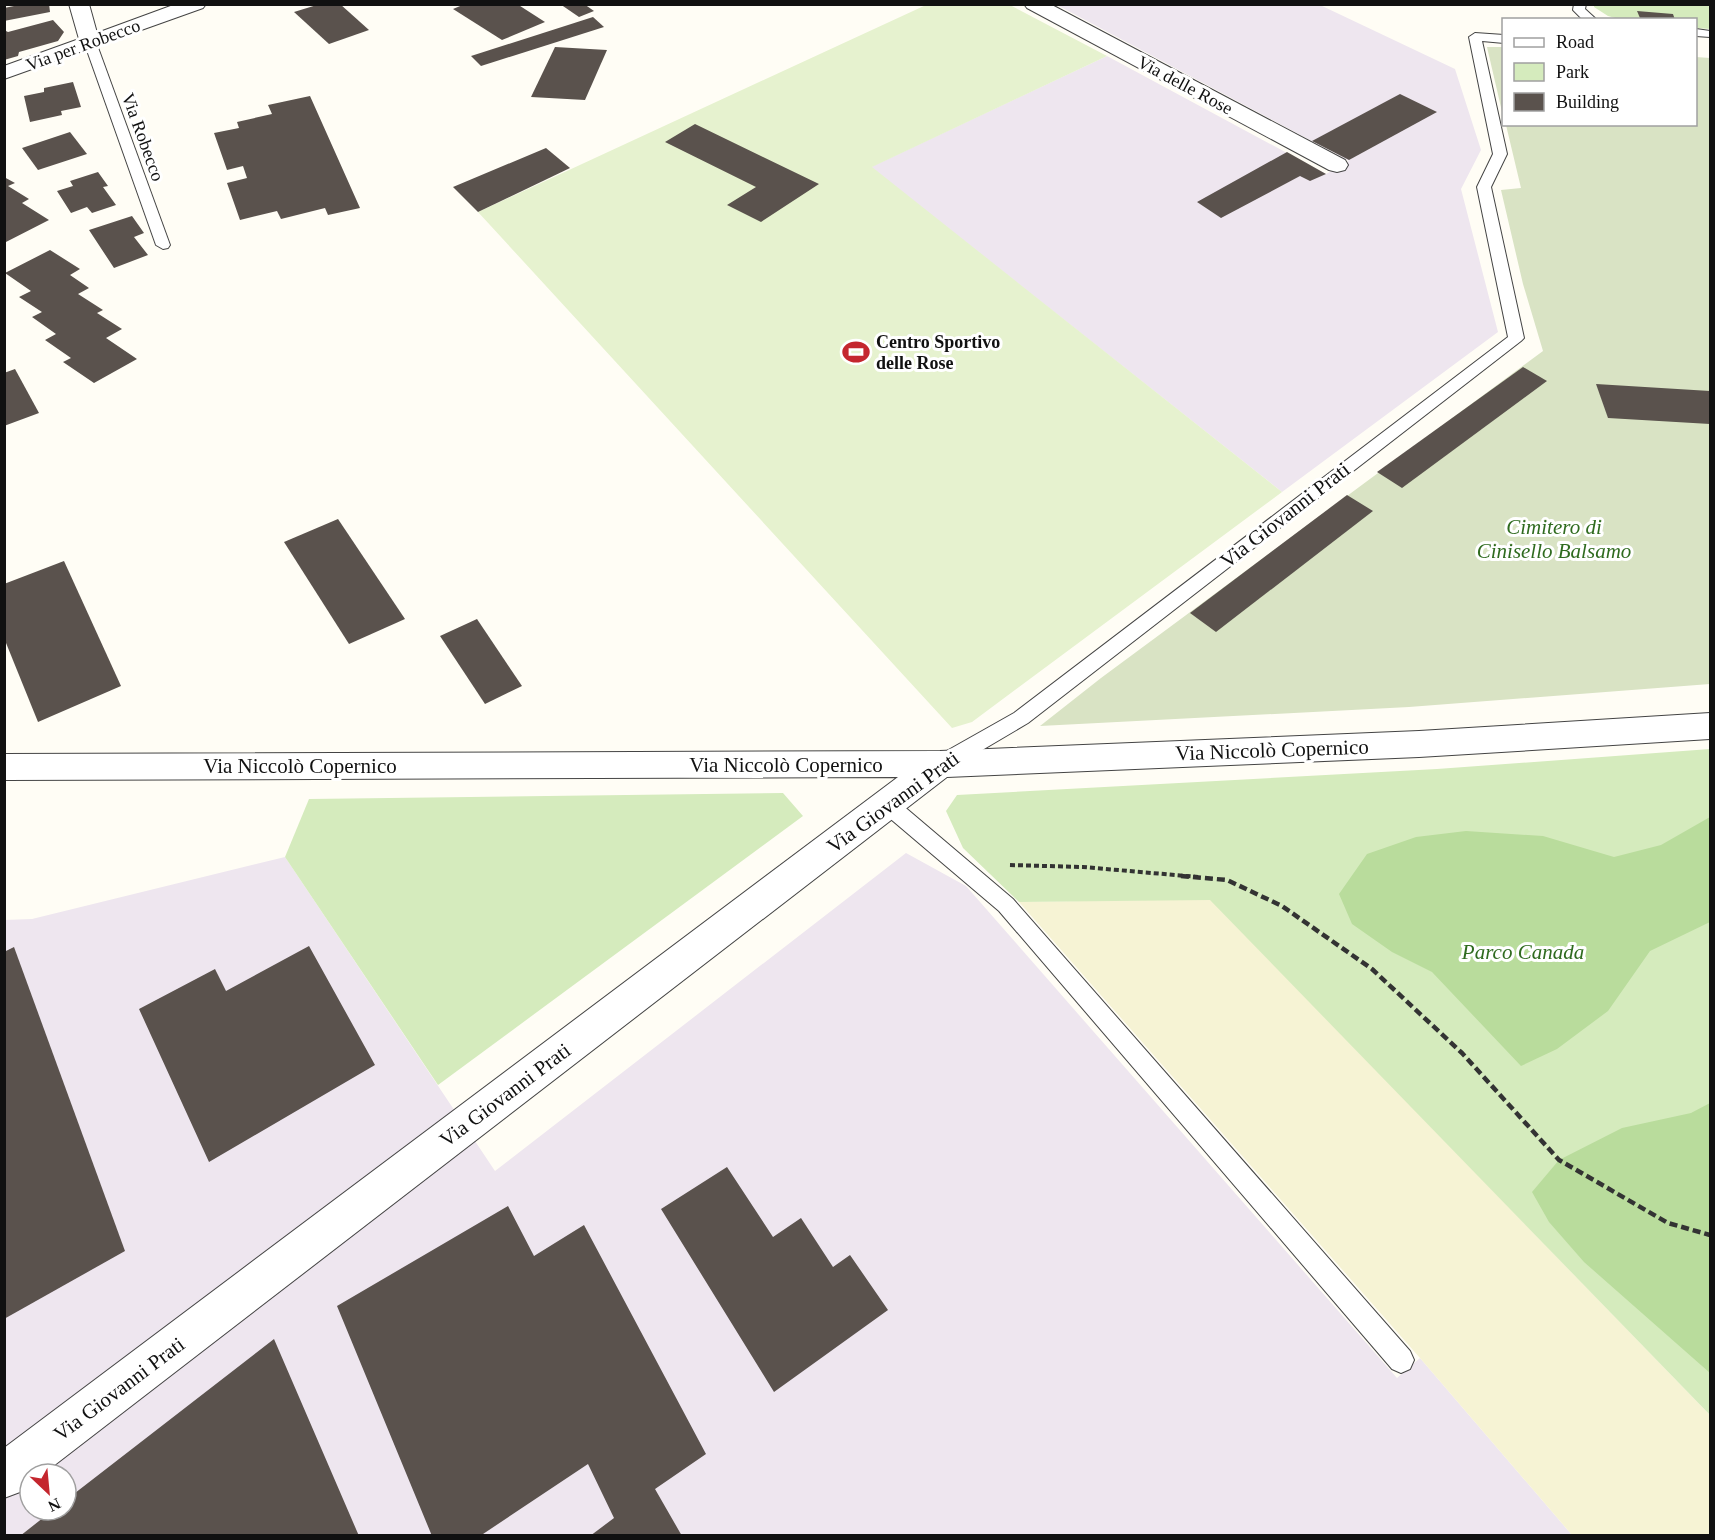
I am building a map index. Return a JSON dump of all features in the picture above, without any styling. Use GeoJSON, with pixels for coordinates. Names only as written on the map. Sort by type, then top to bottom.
{"type":"FeatureCollection","features":[{"type":"Feature","properties":{"kind":"street"},"geometry":{"type":"LineString","coordinates":[[79,4],[90,42]]}},
{"type":"Feature","properties":{"kind":"street","name":"Via per Robecco"},"geometry":{"type":"LineString","coordinates":[[4,73],[196,4]]}},
{"type":"Feature","properties":{"kind":"street","name":"Via delle Rose"},"geometry":{"type":"LineString","coordinates":[[1034,4],[1337,165]]}},
{"type":"Feature","properties":{"kind":"street","name":"Via Niccolò Copernico"},"geometry":{"type":"LineString","coordinates":[[4,767],[940,764],[1419,744],[1710,726]]}},
{"type":"Feature","properties":{"kind":"street","name":"Via Giovanni Prati"},"geometry":{"type":"LineString","coordinates":[[4,1476],[940,764]]}},
{"type":"Feature","properties":{"kind":"lane"},"geometry":{"type":"LineString","coordinates":[[1580,4],[1579,10],[1588,18]]}},
{"type":"Feature","properties":{"kind":"lane","name":"Via Giovanni Prati"},"geometry":{"type":"LineString","coordinates":[[940,764],[1021,718],[1516,338],[1484,187],[1500,154],[1475,37],[1502,39]]}},
{"type":"Feature","properties":{"kind":"lane","name":"Via Robecco"},"geometry":{"type":"LineString","coordinates":[[90,42],[163,245]]}},
{"type":"Feature","properties":{"kind":"lane"},"geometry":{"type":"LineString","coordinates":[[887,804],[1006,905],[1401,1360]]}},
{"type":"Feature","properties":{"kind":"path"},"geometry":{"type":"LineString","coordinates":[[942,852],[980,864],[1083,867],[1227,880],[1282,906],[1372,969],[1462,1053],[1560,1160],[1668,1222],[1710,1235]]}},
{"type":"Feature","properties":{"kind":"shaded area"},"geometry":{"type":"Polygon","coordinates":[[[1057,5],[1320,5],[1455,69],[1481,150],[1461,189],[1498,332],[1282,492],[871,167],[1107,56],[1326,174],[1349,161],[1057,5]]]}},
{"type":"Feature","properties":{"kind":"shaded area"},"geometry":{"type":"Polygon","coordinates":[[[906,853],[966,886],[1397,1378],[1420,1358],[1572,1535],[5,1535],[4,920],[32,919],[285,857],[495,1171],[906,853]]]}},
{"type":"Feature","properties":{"kind":"shaded area"},"geometry":{"type":"Polygon","coordinates":[[[1210,899],[1710,1415],[1710,1535],[1572,1535],[1420,1358],[1019,902],[1210,899]]]}},
{"type":"Feature","properties":{"kind":"green space"},"geometry":{"type":"Polygon","coordinates":[[[1594,4],[1710,5],[1710,29],[1697,28],[1697,18],[1615,18],[1594,7],[1594,4]]]}},
{"type":"Feature","properties":{"kind":"green space","name":"Centro Sportivo delle Rose"},"geometry":{"type":"Polygon","coordinates":[[[926,5],[1010,5],[1107,56],[872,167],[1282,492],[972,722],[952,728],[478,212],[926,5]]]}},
{"type":"Feature","properties":{"kind":"green space"},"geometry":{"type":"Polygon","coordinates":[[[1487,47],[1502,47],[1502,112],[1487,47]]]}},
{"type":"Feature","properties":{"kind":"green space","name":"Cimitero di Cinisello Balsamo"},"geometry":{"type":"Polygon","coordinates":[[[1697,57],[1710,58],[1710,684],[1409,707],[1040,726],[1101,678],[1543,351],[1523,284],[1501,190],[1521,188],[1506,126],[1697,126],[1697,57]]]}},
{"type":"Feature","properties":{"kind":"green space","name":"Parco Canada"},"geometry":{"type":"Polygon","coordinates":[[[1710,749],[1710,1415],[1210,900],[1019,902],[963,848],[946,811],[957,795],[1437,769],[1710,749]]]}},
{"type":"Feature","properties":{"kind":"green space"},"geometry":{"type":"Polygon","coordinates":[[[783,793],[803,816],[438,1085],[285,857],[309,799],[783,793]]]}},
{"type":"Feature","properties":{"kind":"green space"},"geometry":{"type":"Polygon","coordinates":[[[1710,817],[1710,922],[1650,951],[1608,1011],[1557,1049],[1521,1066],[1432,972],[1392,952],[1352,924],[1339,894],[1367,854],[1416,837],[1466,831],[1543,836],[1614,857],[1661,845],[1710,817]]]}},
{"type":"Feature","properties":{"kind":"green space"},"geometry":{"type":"Polygon","coordinates":[[[1710,1103],[1710,1373],[1584,1262],[1549,1222],[1532,1192],[1559,1160],[1622,1128],[1691,1113],[1710,1103]]]}},
{"type":"Feature","properties":{"kind":"building"},"geometry":{"type":"Polygon","coordinates":[[[24,4],[49,4],[50,12],[4,21],[4,8],[24,4]]]}},
{"type":"Feature","properties":{"kind":"building"},"geometry":{"type":"Polygon","coordinates":[[[320,4],[340,4],[369,30],[329,44],[294,12],[320,4]]]}},
{"type":"Feature","properties":{"kind":"building"},"geometry":{"type":"Polygon","coordinates":[[[465,4],[517,4],[545,22],[502,40],[453,9],[465,4]]]}},
{"type":"Feature","properties":{"kind":"building"},"geometry":{"type":"Polygon","coordinates":[[[560,4],[584,4],[594,11],[579,17],[560,4]]]}},
{"type":"Feature","properties":{"kind":"building"},"geometry":{"type":"Polygon","coordinates":[[[1637,11],[1673,14],[1674,18],[1640,18],[1637,11]]]}},
{"type":"Feature","properties":{"kind":"building"},"geometry":{"type":"Polygon","coordinates":[[[593,17],[604,27],[481,66],[471,56],[593,17]]]}},
{"type":"Feature","properties":{"kind":"building"},"geometry":{"type":"Polygon","coordinates":[[[53,20],[64,32],[58,41],[19,52],[18,56],[4,60],[4,30],[8,32],[53,20]]]}},
{"type":"Feature","properties":{"kind":"building"},"geometry":{"type":"Polygon","coordinates":[[[555,47],[607,50],[585,100],[531,97],[555,47]]]}},
{"type":"Feature","properties":{"kind":"building"},"geometry":{"type":"Polygon","coordinates":[[[73,82],[81,107],[61,111],[62,115],[30,122],[24,96],[44,92],[44,88],[73,82]]]}},
{"type":"Feature","properties":{"kind":"building"},"geometry":{"type":"Polygon","coordinates":[[[1400,94],[1437,112],[1349,160],[1312,141],[1400,94]]]}},
{"type":"Feature","properties":{"kind":"building"},"geometry":{"type":"Polygon","coordinates":[[[310,96],[360,208],[328,215],[325,208],[281,219],[277,211],[240,220],[227,183],[247,178],[243,166],[227,170],[214,133],[239,128],[237,122],[272,114],[268,105],[310,96]]]}},
{"type":"Feature","properties":{"kind":"building"},"geometry":{"type":"Polygon","coordinates":[[[695,124],[819,184],[761,222],[727,205],[756,187],[665,142],[695,124]]]}},
{"type":"Feature","properties":{"kind":"building"},"geometry":{"type":"Polygon","coordinates":[[[70,132],[87,154],[38,170],[22,148],[70,132]]]}},
{"type":"Feature","properties":{"kind":"building"},"geometry":{"type":"Polygon","coordinates":[[[546,148],[570,168],[478,212],[453,187],[546,148]]]}},
{"type":"Feature","properties":{"kind":"building"},"geometry":{"type":"Polygon","coordinates":[[[1287,152],[1326,174],[1310,181],[1300,176],[1221,218],[1197,202],[1287,152]]]}},
{"type":"Feature","properties":{"kind":"building"},"geometry":{"type":"Polygon","coordinates":[[[98,172],[108,186],[103,187],[116,205],[92,213],[87,207],[71,213],[57,191],[73,186],[70,181],[98,172]]]}},
{"type":"Feature","properties":{"kind":"building"},"geometry":{"type":"Polygon","coordinates":[[[4,177],[15,183],[8,186],[29,199],[22,203],[49,220],[4,243],[4,177]]]}},
{"type":"Feature","properties":{"kind":"building"},"geometry":{"type":"Polygon","coordinates":[[[132,216],[144,233],[134,237],[148,255],[114,268],[89,230],[132,216]]]}},
{"type":"Feature","properties":{"kind":"building"},"geometry":{"type":"Polygon","coordinates":[[[50,250],[80,269],[70,275],[89,288],[78,294],[103,310],[97,313],[122,329],[106,338],[137,359],[94,383],[63,362],[71,358],[45,340],[56,334],[32,317],[42,312],[19,297],[31,291],[5,273],[50,250]]]}},
{"type":"Feature","properties":{"kind":"building"},"geometry":{"type":"Polygon","coordinates":[[[1523,367],[1547,381],[1402,488],[1377,472],[1523,367]]]}},
{"type":"Feature","properties":{"kind":"building"},"geometry":{"type":"Polygon","coordinates":[[[15,369],[39,413],[4,426],[4,373],[15,369]]]}},
{"type":"Feature","properties":{"kind":"building"},"geometry":{"type":"Polygon","coordinates":[[[1596,384],[1710,391],[1710,424],[1608,418],[1596,384]]]}},
{"type":"Feature","properties":{"kind":"building"},"geometry":{"type":"Polygon","coordinates":[[[1347,495],[1373,511],[1216,632],[1190,613],[1347,495]]]}},
{"type":"Feature","properties":{"kind":"building"},"geometry":{"type":"Polygon","coordinates":[[[338,519],[405,619],[349,644],[284,542],[338,519]]]}},
{"type":"Feature","properties":{"kind":"building"},"geometry":{"type":"Polygon","coordinates":[[[64,561],[121,686],[38,722],[4,638],[4,584],[64,561]]]}},
{"type":"Feature","properties":{"kind":"building"},"geometry":{"type":"Polygon","coordinates":[[[477,619],[522,686],[485,704],[440,636],[477,619]]]}},
{"type":"Feature","properties":{"kind":"building"},"geometry":{"type":"Polygon","coordinates":[[[309,946],[375,1065],[209,1162],[139,1009],[215,969],[226,991],[309,946]]]}},
{"type":"Feature","properties":{"kind":"building"},"geometry":{"type":"Polygon","coordinates":[[[14,947],[125,1251],[4,1319],[4,952],[14,947]]]}},
{"type":"Feature","properties":{"kind":"building"},"geometry":{"type":"Polygon","coordinates":[[[727,1167],[773,1237],[801,1218],[833,1267],[850,1255],[888,1310],[774,1392],[661,1209],[727,1167]]]}},
{"type":"Feature","properties":{"kind":"building"},"geometry":{"type":"Polygon","coordinates":[[[508,1206],[534,1256],[584,1225],[706,1454],[655,1489],[682,1536],[590,1536],[614,1518],[588,1464],[480,1536],[432,1536],[337,1306],[508,1206]]]}},
{"type":"Feature","properties":{"kind":"building"},"geometry":{"type":"Polygon","coordinates":[[[274,1339],[359,1536],[20,1536],[38,1522],[78,1522],[78,1491],[274,1339]]]}},
{"type":"Feature","properties":{"kind":"place","name":"Centro Sportivo delle Rose"},"geometry":{"type":"Point","coordinates":[856,352]}}]}
